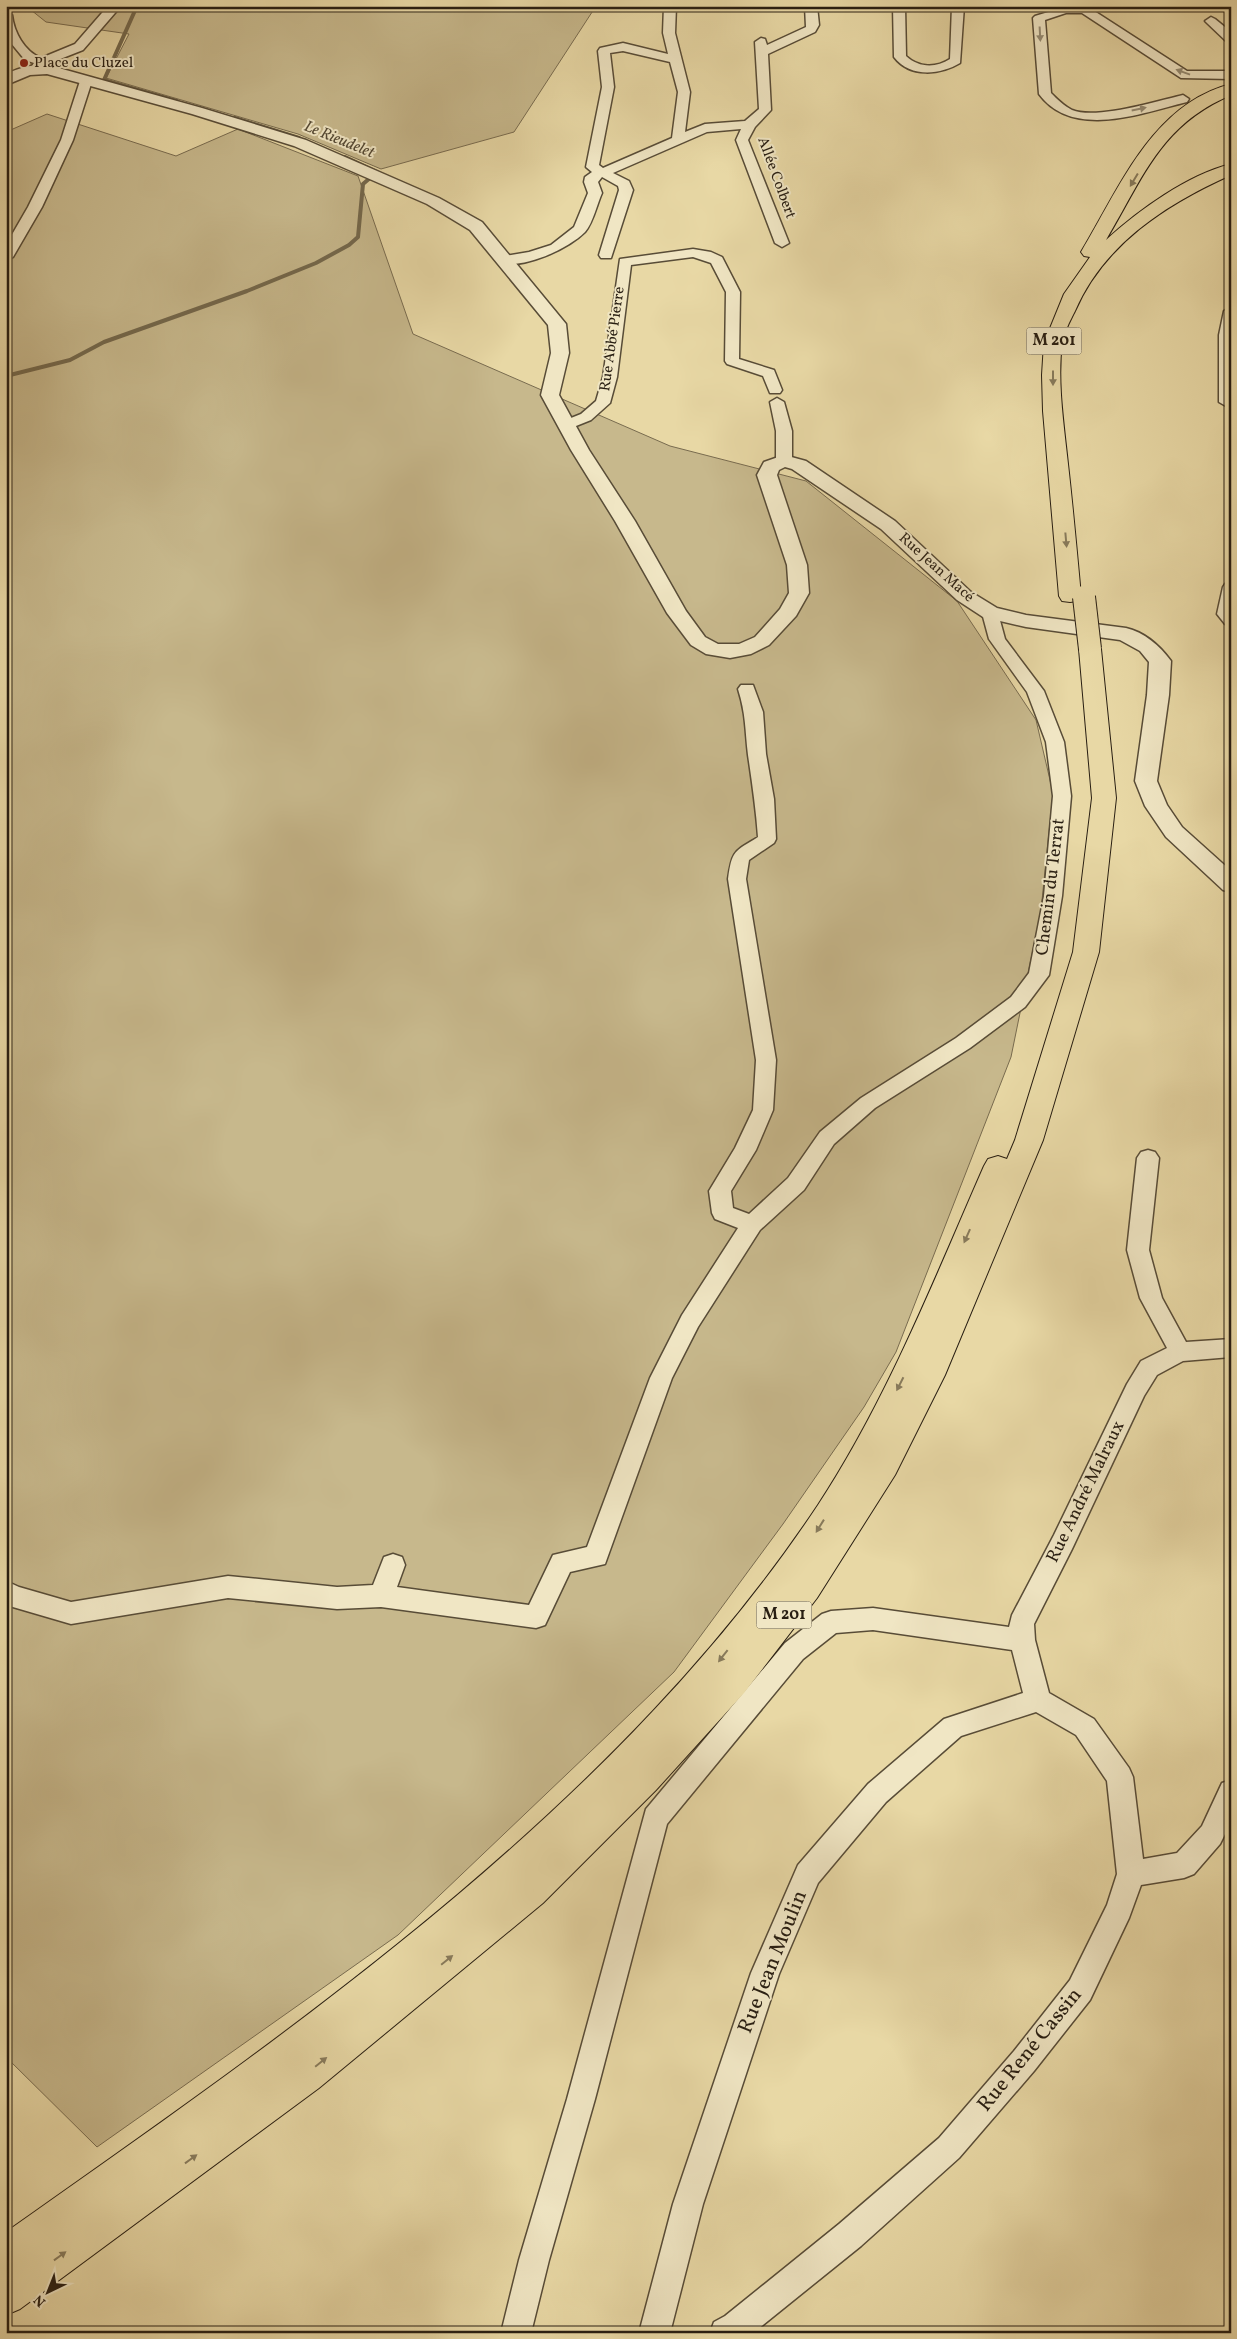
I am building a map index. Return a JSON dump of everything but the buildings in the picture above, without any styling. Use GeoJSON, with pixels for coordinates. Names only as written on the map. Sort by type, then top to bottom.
{"type":"FeatureCollection","features":[{"type":"Feature","properties":{"kind":"highway"},"geometry":{"type":"LineString","coordinates":[[1068,301],[1074,278],[1150,154],[1166,132],[1181,116],[1205,101],[1231,90]]}},
{"type":"Feature","properties":{"kind":"highway","name":"M 201"},"geometry":{"type":"LineString","coordinates":[[6,2256],[186,2128],[351,2005],[491,1889],[634,1755],[719,1663],[802,1554],[864,1456],[914,1356],[1006,1147],[1038,1064],[1067,965],[1080,894],[1088,780],[1082,649],[1053,386],[1054,342],[1068,301],[1088,270],[1108,247],[1138,220],[1191,187],[1231,169]]}},
{"type":"Feature","properties":{"kind":"highway","name":"M 201"},"geometry":{"type":"LineString","coordinates":[[1074,334],[1075,325],[1086,298],[1099,275],[1120,249],[1142,229],[1168,210],[1198,193],[1231,179]]}},
{"type":"Feature","properties":{"kind":"highway","name":"M 201"},"geometry":{"type":"LineString","coordinates":[[1069,371],[1068,440],[1077,597]]}},
{"type":"Feature","properties":{"kind":"highway","name":"M 201"},"geometry":{"type":"LineString","coordinates":[[6,2295],[306,2075],[531,1891],[663,1758],[732,1682],[806,1588],[884,1466],[930,1374],[1029,1140],[1086,952],[1104,798],[1082,649]]}},
{"type":"Feature","properties":{"kind":"street"},"geometry":{"type":"LineString","coordinates":[[6,81],[18,73],[79,47],[115,6]]}},
{"type":"Feature","properties":{"kind":"street"},"geometry":{"type":"LineString","coordinates":[[670,6],[669,33],[684,92],[678,138]]}},
{"type":"Feature","properties":{"kind":"street"},"geometry":{"type":"LineString","coordinates":[[505,260],[548,252],[580,229],[595,194],[591,182],[592,177],[600,172],[705,128],[749,125],[765,110],[762,47],[811,29],[813,25],[811,6]]}},
{"type":"Feature","properties":{"kind":"street"},"geometry":{"type":"LineString","coordinates":[[899,6],[900,57],[910,65],[933,69],[948,66],[956,60],[958,6]]}},
{"type":"Feature","properties":{"kind":"street"},"geometry":{"type":"LineString","coordinates":[[1183,99],[1121,112],[1079,116],[1068,112],[1045,94],[1039,31],[1040,18],[1065,10],[1084,9],[1185,75],[1231,76]]}},
{"type":"Feature","properties":{"kind":"street"},"geometry":{"type":"LineString","coordinates":[[6,15],[8,31],[29,57],[39,65],[86,81],[197,111],[300,143],[433,201],[476,226],[557,324],[560,352],[550,395],[677,613],[698,641],[712,650],[730,652],[744,650],[762,641],[789,612],[799,593],[797,565],[767,475],[771,466],[784,461]]}},
{"type":"Feature","properties":{"kind":"street"},"geometry":{"type":"LineString","coordinates":[[1211,21],[1231,39]]}},
{"type":"Feature","properties":{"kind":"street"},"geometry":{"type":"LineString","coordinates":[[606,255],[626,190],[624,184],[592,167],[608,87],[604,51],[623,47],[675,59]]}},
{"type":"Feature","properties":{"kind":"street"},"geometry":{"type":"LineString","coordinates":[[6,257],[35,207],[67,140],[86,81]]}},
{"type":"Feature","properties":{"kind":"street","name":"Allée Colbert"},"geometry":{"type":"LineString","coordinates":[[749,125],[742,140],[782,243]]}},
{"type":"Feature","properties":{"kind":"street","name":"Rue Abbé Pierre"},"geometry":{"type":"LineString","coordinates":[[566,425],[586,417],[603,403],[610,377],[625,262],[693,254],[706,255],[717,260],[733,292],[732,361],[768,373],[776,396],[784,431],[784,461]]}},
{"type":"Feature","properties":{"kind":"street"},"geometry":{"type":"LineString","coordinates":[[1226,402],[1228,337],[1231,310]]}},
{"type":"Feature","properties":{"kind":"street","name":"Rue Jean Macé"},"geometry":{"type":"LineString","coordinates":[[784,461],[799,465],[888,525],[964,596],[990,613],[1026,621],[1126,634],[1147,647],[1160,661],[1158,695],[1146,781],[1156,806],[1174,832],[1231,884]]}},
{"type":"Feature","properties":{"kind":"street"},"geometry":{"type":"LineString","coordinates":[[1231,587],[1226,614],[1231,620]]}},
{"type":"Feature","properties":{"kind":"street","name":"Chemin du Terrat"},"geometry":{"type":"LineString","coordinates":[[381,1596],[536,1617],[562,1563],[596,1556],[660,1378],[690,1321],[752,1224],[796,1184],[827,1138],[868,1103],[964,1044],[1018,1002],[1039,974],[1053,896],[1055,856],[1062,796],[1055,742],[1035,691],[997,639],[990,613]]}},
{"type":"Feature","properties":{"kind":"street"},"geometry":{"type":"LineString","coordinates":[[747,689],[754,712],[757,754],[765,798],[767,839],[740,857],[737,879],[766,1060],[763,1110],[746,1150],[720,1191],[723,1213],[752,1224]]}},
{"type":"Feature","properties":{"kind":"street"},"geometry":{"type":"LineString","coordinates":[[1148,1158],[1138,1250],[1151,1298],[1180,1352]]}},
{"type":"Feature","properties":{"kind":"street","name":"Rue André Malraux"},"geometry":{"type":"LineString","coordinates":[[1038,1700],[1022,1640],[1021,1623],[1081,1506],[1134,1391],[1149,1368],[1180,1352],[1231,1348]]}},
{"type":"Feature","properties":{"kind":"street"},"geometry":{"type":"LineString","coordinates":[[6,1592],[12,1596],[71,1613],[228,1587],[337,1598],[381,1596],[393,1565]]}},
{"type":"Feature","properties":{"kind":"street"},"geometry":{"type":"LineString","coordinates":[[516,2333],[534,2260],[581,2099],[655,1818],[794,1651],[831,1622],[873,1619],[1022,1640]]}},
{"type":"Feature","properties":{"kind":"street","name":"Rue René Cassin"},"geometry":{"type":"LineString","coordinates":[[725,2333],[736,2327],[850,2235],[949,2148],[1080,1990],[1119,1909],[1131,1874],[1120,1777],[1085,1727],[1038,1700]]}},
{"type":"Feature","properties":{"kind":"street","name":"Rue Jean Moulin"},"geometry":{"type":"LineString","coordinates":[[654,2333],[688,2204],[765,1973],[808,1874],[877,1793],[953,1728],[1038,1700]]}},
{"type":"Feature","properties":{"kind":"street"},"geometry":{"type":"LineString","coordinates":[[1131,1874],[1184,1865],[1211,1834],[1231,1792]]}},
{"type":"Feature","properties":{"kind":"shaded area"},"geometry":{"type":"Polygon","coordinates":[[[26,6],[596,6],[514,132],[381,169],[298,134],[106,78],[129,34],[46,22],[26,6]]]}},
{"type":"Feature","properties":{"kind":"shaded area"},"geometry":{"type":"Polygon","coordinates":[[[47,114],[176,156],[238,129],[358,176],[413,334],[670,446],[806,481],[957,601],[1036,720],[1053,793],[1041,910],[1011,1057],[896,1352],[864,1407],[783,1524],[674,1672],[398,1935],[97,2147],[6,2057],[6,132],[47,114]]]}},
{"type":"Feature","properties":{"kind":"waterway","name":"Le Rieudelet"},"geometry":{"type":"LineString","coordinates":[[137,6],[104,80],[177,101]]}},
{"type":"Feature","properties":{"kind":"waterway","name":"Le Rieudelet"},"geometry":{"type":"LineString","coordinates":[[235,118],[299,138]]}},
{"type":"Feature","properties":{"kind":"waterway","name":"Le Rieudelet"},"geometry":{"type":"LineString","coordinates":[[6,376],[70,360],[104,342],[247,291],[316,263],[349,245],[358,237],[363,184],[377,172],[345,157]]}},
{"type":"Feature","properties":{"kind":"place","name":"Place du Cluzel"},"geometry":{"type":"Point","coordinates":[24,63]}}]}
